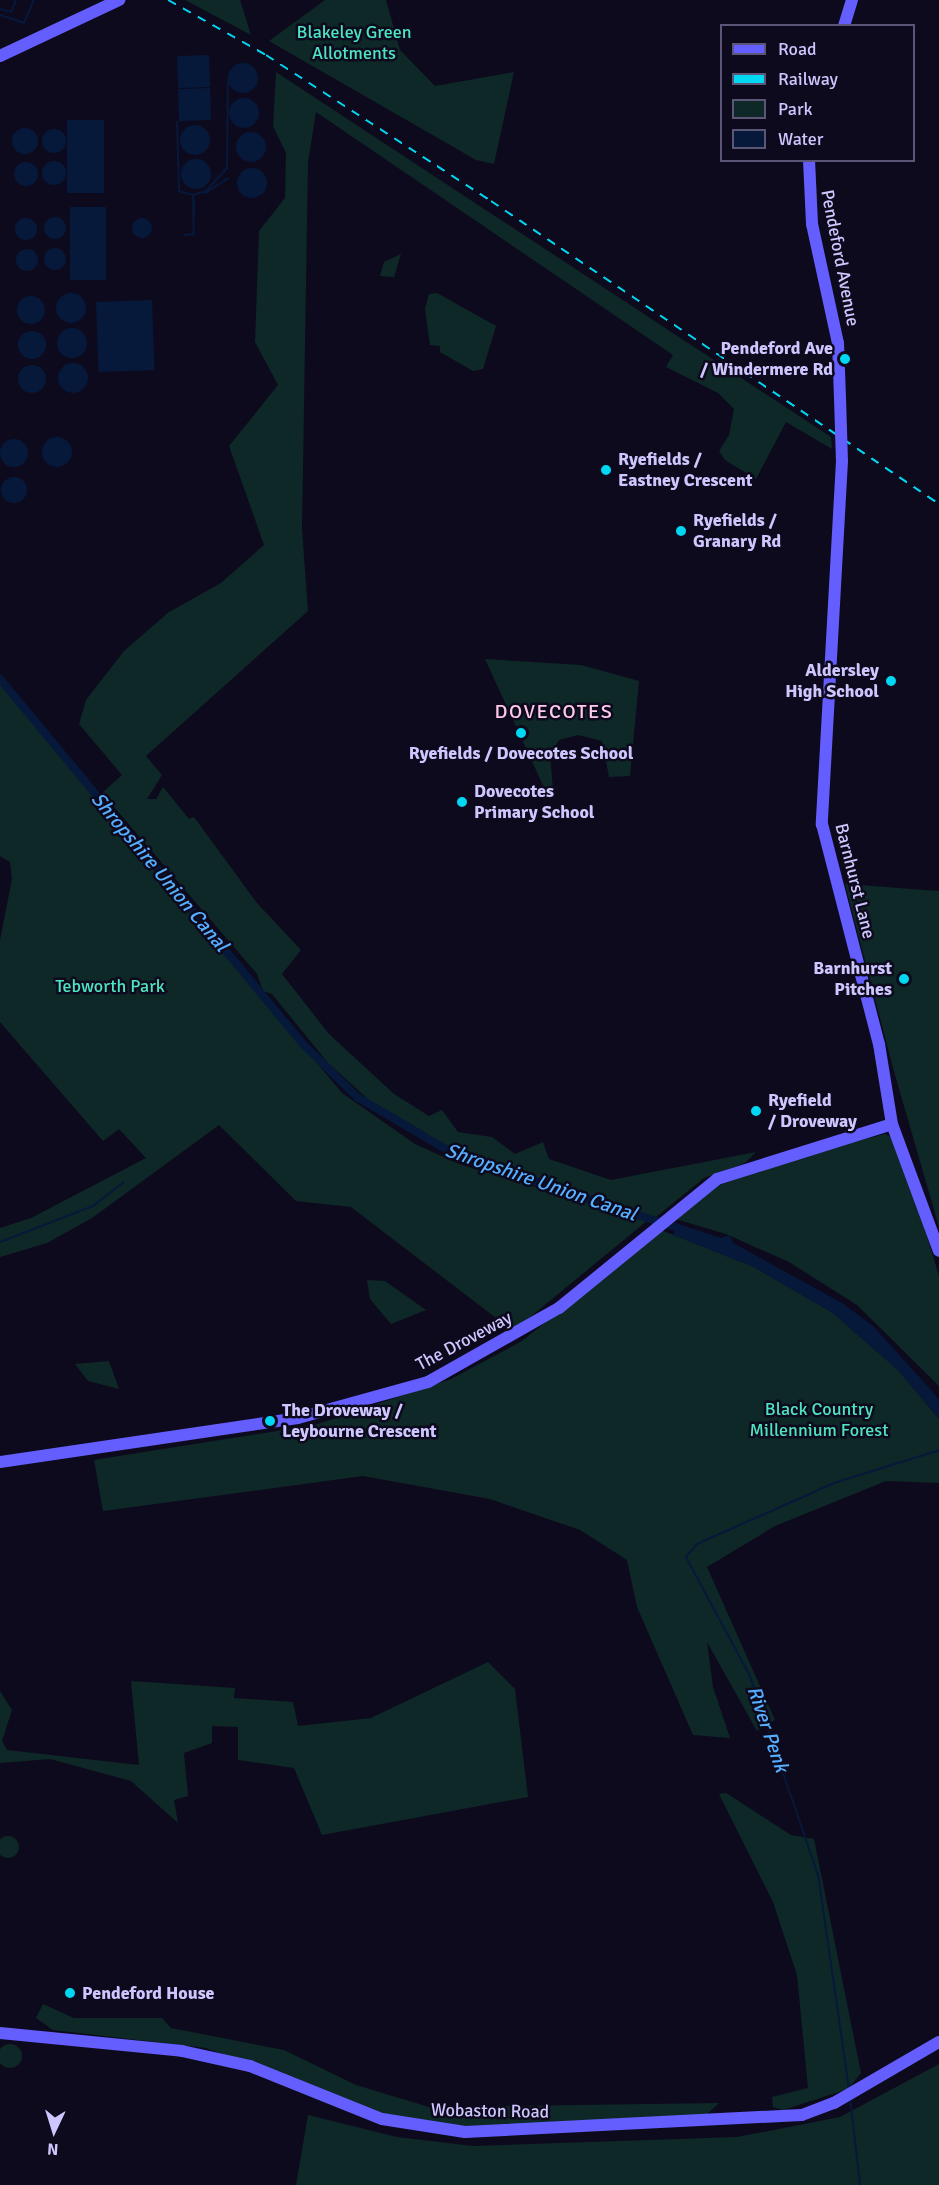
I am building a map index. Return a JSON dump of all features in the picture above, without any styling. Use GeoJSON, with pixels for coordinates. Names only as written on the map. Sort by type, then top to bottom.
{"type":"FeatureCollection","features":[{"type":"Feature","properties":{"kind":"street"},"geometry":{"type":"LineString","coordinates":[[0,56],[119,0]]}},
{"type":"Feature","properties":{"kind":"street"},"geometry":{"type":"LineString","coordinates":[[845,24],[852,0]]}},
{"type":"Feature","properties":{"kind":"street","name":"Pendeford Avenue"},"geometry":{"type":"LineString","coordinates":[[809,162],[812,224],[838,343],[840,398]]}},
{"type":"Feature","properties":{"kind":"street","name":"Barnhurst Lane"},"geometry":{"type":"LineString","coordinates":[[840,398],[842,461],[822,824],[879,1044],[892,1124],[939,1251]]}},
{"type":"Feature","properties":{"kind":"street","name":"The Droveway"},"geometry":{"type":"LineString","coordinates":[[0,1462],[298,1418],[428,1382],[559,1308],[669,1214],[740,1169],[892,1124]]}},
{"type":"Feature","properties":{"kind":"street","name":"Wobaston Road"},"geometry":{"type":"LineString","coordinates":[[0,2033],[182,2051],[249,2066],[382,2119],[465,2132],[802,2115],[834,2103],[939,2042]]}},
{"type":"Feature","properties":{"kind":"green space"},"geometry":{"type":"Polygon","coordinates":[[[185,0],[240,0],[251,35],[185,0]]]}},
{"type":"Feature","properties":{"kind":"green space","name":"Blakeley Green Allotments"},"geometry":{"type":"Polygon","coordinates":[[[325,0],[386,0],[400,50],[435,86],[514,72],[494,164],[476,160],[269,41],[325,0]]]}},
{"type":"Feature","properties":{"kind":"green space"},"geometry":{"type":"Polygon","coordinates":[[[276,72],[831,437],[832,449],[786,422],[756,479],[725,460],[719,451],[729,435],[734,409],[718,393],[666,367],[673,355],[316,112],[308,162],[302,529],[308,611],[146,756],[162,775],[147,799],[156,799],[163,787],[189,819],[194,817],[257,903],[301,950],[282,974],[329,1034],[394,1094],[429,1116],[442,1110],[458,1132],[492,1137],[515,1154],[543,1142],[549,1159],[611,1180],[756,1152],[745,1163],[704,1178],[656,1217],[457,1152],[369,1100],[328,1063],[272,994],[263,991],[257,974],[102,793],[122,775],[79,724],[86,700],[124,651],[169,612],[221,583],[264,545],[229,446],[278,385],[255,342],[259,231],[285,198],[286,153],[273,126],[276,72]]]}},
{"type":"Feature","properties":{"kind":"green space"},"geometry":{"type":"Polygon","coordinates":[[[401,254],[394,277],[380,276],[384,262],[401,254]]]}},
{"type":"Feature","properties":{"kind":"green space"},"geometry":{"type":"Polygon","coordinates":[[[437,293],[496,326],[483,369],[473,371],[440,352],[440,346],[430,345],[425,309],[429,294],[437,293]]]}},
{"type":"Feature","properties":{"kind":"green space"},"geometry":{"type":"Polygon","coordinates":[[[485,659],[581,665],[639,681],[630,776],[609,777],[602,741],[578,735],[559,740],[550,754],[553,790],[547,794],[485,659]]]}},
{"type":"Feature","properties":{"kind":"green space","name":"Tebworth Park"},"geometry":{"type":"Polygon","coordinates":[[[0,683],[342,1093],[415,1144],[459,1164],[647,1221],[513,1331],[351,1207],[296,1201],[219,1125],[92,1218],[47,1243],[0,1257],[0,1228],[31,1218],[146,1158],[119,1129],[103,1141],[0,1022],[0,940],[12,879],[10,862],[0,856],[0,683]]]}},
{"type":"Feature","properties":{"kind":"green space","name":"Barnhurst Pitches"},"geometry":{"type":"Polygon","coordinates":[[[845,884],[939,891],[939,1227],[893,1068],[845,884]]]}},
{"type":"Feature","properties":{"kind":"green space"},"geometry":{"type":"Polygon","coordinates":[[[885,1134],[898,1140],[939,1276],[939,1386],[857,1305],[789,1262],[726,1234],[672,1218],[714,1187],[803,1155],[885,1134]]]}},
{"type":"Feature","properties":{"kind":"green space","name":"Black Country Millennium Forest"},"geometry":{"type":"Polygon","coordinates":[[[661,1230],[754,1267],[833,1313],[898,1370],[939,1419],[939,1483],[886,1481],[775,1526],[707,1567],[775,1720],[757,1731],[707,1642],[713,1687],[730,1738],[693,1735],[637,1607],[627,1560],[580,1530],[490,1499],[363,1476],[103,1511],[94,1460],[315,1425],[451,1379],[522,1341],[661,1230]]]}},
{"type":"Feature","properties":{"kind":"green space"},"geometry":{"type":"Polygon","coordinates":[[[367,1280],[385,1281],[426,1310],[391,1324],[370,1299],[367,1280]]]}},
{"type":"Feature","properties":{"kind":"green space"},"geometry":{"type":"Polygon","coordinates":[[[109,1361],[119,1389],[88,1381],[75,1364],[109,1361]]]}},
{"type":"Feature","properties":{"kind":"green space"},"geometry":{"type":"Polygon","coordinates":[[[488,1662],[515,1689],[528,1797],[322,1835],[294,1768],[238,1760],[238,1727],[212,1726],[212,1743],[184,1753],[188,1796],[174,1800],[178,1823],[131,1781],[50,1759],[0,1763],[0,1691],[12,1710],[2,1741],[7,1750],[139,1765],[131,1681],[235,1688],[234,1698],[293,1702],[298,1726],[371,1718],[488,1662]]]}},
{"type":"Feature","properties":{"kind":"green space"},"geometry":{"type":"Polygon","coordinates":[[[726,1793],[791,1835],[814,1839],[861,2073],[848,2089],[783,2110],[773,2107],[772,2097],[808,2088],[797,1975],[773,1902],[719,1794],[726,1793]]]}},
{"type":"Feature","properties":{"kind":"green space"},"geometry":{"type":"Polygon","coordinates":[[[4,1836],[12,1836],[19,1843],[19,1851],[12,1858],[4,1858],[-1,1854],[-1,1840],[4,1836]]]}},
{"type":"Feature","properties":{"kind":"green space"},"geometry":{"type":"Polygon","coordinates":[[[43,2004],[74,2018],[162,2018],[171,2028],[284,2050],[356,2085],[429,2107],[719,2103],[706,2115],[464,2129],[383,2115],[206,2048],[53,2030],[36,2018],[43,2004]]]}},
{"type":"Feature","properties":{"kind":"green space"},"geometry":{"type":"Polygon","coordinates":[[[15,2045],[21,2051],[19,2065],[10,2068],[1,2065],[-1,2051],[1,2047],[15,2045]]]}},
{"type":"Feature","properties":{"kind":"green space"},"geometry":{"type":"Polygon","coordinates":[[[939,2064],[939,2185],[296,2185],[308,2115],[397,2137],[473,2146],[737,2137],[840,2117],[939,2064]]]}},
{"type":"Feature","properties":{"kind":"water"},"geometry":{"type":"Polygon","coordinates":[[[209,55],[210,87],[178,88],[177,56],[209,55]]]}},
{"type":"Feature","properties":{"kind":"water"},"geometry":{"type":"Polygon","coordinates":[[[243,63],[254,67],[258,78],[254,89],[243,93],[232,89],[228,78],[232,67],[243,63]]]}},
{"type":"Feature","properties":{"kind":"water"},"geometry":{"type":"Polygon","coordinates":[[[210,88],[211,120],[179,121],[178,89],[210,88]]]}},
{"type":"Feature","properties":{"kind":"water"},"geometry":{"type":"Polygon","coordinates":[[[244,98],[255,102],[259,113],[255,124],[244,128],[233,124],[229,113],[233,102],[244,98]]]}},
{"type":"Feature","properties":{"kind":"water"},"geometry":{"type":"Polygon","coordinates":[[[67,120],[104,120],[104,193],[67,193],[67,120]]]}},
{"type":"Feature","properties":{"kind":"water"},"geometry":{"type":"Polygon","coordinates":[[[195,125],[206,129],[210,140],[206,151],[195,155],[184,151],[180,140],[184,129],[195,125]]]}},
{"type":"Feature","properties":{"kind":"water"},"geometry":{"type":"Polygon","coordinates":[[[25,128],[34,132],[38,141],[34,150],[25,154],[16,150],[12,141],[16,132],[25,128]]]}},
{"type":"Feature","properties":{"kind":"water"},"geometry":{"type":"Polygon","coordinates":[[[54,129],[63,132],[66,141],[63,150],[54,153],[45,150],[42,141],[45,132],[54,129]]]}},
{"type":"Feature","properties":{"kind":"water"},"geometry":{"type":"Polygon","coordinates":[[[251,132],[262,136],[266,147],[262,158],[251,162],[240,158],[236,147],[240,136],[251,132]]]}},
{"type":"Feature","properties":{"kind":"water"},"geometry":{"type":"Polygon","coordinates":[[[196,159],[207,163],[211,174],[207,185],[196,189],[185,185],[181,174],[185,163],[196,159]]]}},
{"type":"Feature","properties":{"kind":"water"},"geometry":{"type":"Polygon","coordinates":[[[54,161],[59,162],[65,168],[65,178],[59,184],[54,185],[49,184],[43,178],[42,173],[43,168],[49,162],[54,161]]]}},
{"type":"Feature","properties":{"kind":"water"},"geometry":{"type":"Polygon","coordinates":[[[26,162],[35,165],[38,174],[35,183],[26,186],[17,183],[14,174],[17,165],[26,162]]]}},
{"type":"Feature","properties":{"kind":"water"},"geometry":{"type":"Polygon","coordinates":[[[252,168],[263,172],[267,183],[263,194],[252,198],[241,194],[237,183],[241,172],[252,168]]]}},
{"type":"Feature","properties":{"kind":"water"},"geometry":{"type":"Polygon","coordinates":[[[70,207],[106,207],[106,280],[70,280],[70,207]]]}},
{"type":"Feature","properties":{"kind":"water"},"geometry":{"type":"Polygon","coordinates":[[[51,217],[59,217],[66,224],[66,232],[59,239],[51,239],[44,232],[44,224],[51,217]]]}},
{"type":"Feature","properties":{"kind":"water"},"geometry":{"type":"Polygon","coordinates":[[[26,218],[34,221],[37,229],[34,237],[26,240],[18,237],[15,229],[18,221],[26,218]]]}},
{"type":"Feature","properties":{"kind":"water"},"geometry":{"type":"Polygon","coordinates":[[[142,218],[149,221],[152,228],[149,235],[142,238],[135,235],[132,228],[135,221],[142,218]]]}},
{"type":"Feature","properties":{"kind":"water"},"geometry":{"type":"Polygon","coordinates":[[[51,248],[59,248],[66,255],[66,263],[59,270],[51,270],[44,263],[44,255],[51,248]]]}},
{"type":"Feature","properties":{"kind":"water"},"geometry":{"type":"Polygon","coordinates":[[[27,249],[35,252],[38,260],[35,268],[27,271],[19,268],[16,260],[19,252],[27,249]]]}},
{"type":"Feature","properties":{"kind":"water"},"geometry":{"type":"Polygon","coordinates":[[[71,293],[77,294],[85,302],[85,314],[77,322],[71,323],[65,322],[57,314],[56,308],[57,302],[65,294],[71,293]]]}},
{"type":"Feature","properties":{"kind":"water"},"geometry":{"type":"Polygon","coordinates":[[[31,296],[41,300],[45,310],[41,320],[31,324],[21,320],[17,310],[21,300],[31,296]]]}},
{"type":"Feature","properties":{"kind":"water"},"geometry":{"type":"Polygon","coordinates":[[[152,300],[154,370],[98,372],[96,302],[152,300]]]}},
{"type":"Feature","properties":{"kind":"water"},"geometry":{"type":"Polygon","coordinates":[[[72,328],[78,329],[86,337],[86,349],[78,357],[72,358],[66,357],[58,349],[57,343],[58,337],[66,329],[72,328]]]}},
{"type":"Feature","properties":{"kind":"water"},"geometry":{"type":"Polygon","coordinates":[[[32,331],[42,335],[46,345],[42,355],[32,359],[22,355],[18,345],[22,335],[32,331]]]}},
{"type":"Feature","properties":{"kind":"water"},"geometry":{"type":"Polygon","coordinates":[[[73,363],[79,364],[87,372],[87,384],[79,392],[73,393],[67,392],[59,384],[58,378],[59,372],[67,364],[73,363]]]}},
{"type":"Feature","properties":{"kind":"water"},"geometry":{"type":"Polygon","coordinates":[[[32,365],[42,369],[46,379],[42,389],[32,393],[22,389],[18,379],[22,369],[32,365]]]}},
{"type":"Feature","properties":{"kind":"water"},"geometry":{"type":"Polygon","coordinates":[[[57,437],[67,442],[72,452],[67,462],[57,467],[47,462],[42,452],[47,442],[57,437]]]}},
{"type":"Feature","properties":{"kind":"water"},"geometry":{"type":"Polygon","coordinates":[[[14,439],[24,443],[28,453],[24,463],[14,467],[4,463],[0,453],[4,443],[14,439]]]}},
{"type":"Feature","properties":{"kind":"water"},"geometry":{"type":"Polygon","coordinates":[[[14,477],[23,481],[27,490],[23,499],[14,503],[5,499],[1,490],[5,481],[14,477]]]}},
{"type":"Feature","properties":{"kind":"water"},"geometry":{"type":"Polygon","coordinates":[[[676,1223],[721,1238],[730,1235],[733,1243],[842,1303],[873,1326],[939,1400],[939,1419],[898,1370],[833,1313],[754,1267],[673,1235],[676,1223]]]}},
{"type":"Feature","properties":{"kind":"waterway"},"geometry":{"type":"LineString","coordinates":[[0,9],[11,12],[16,0]]}},
{"type":"Feature","properties":{"kind":"waterway"},"geometry":{"type":"LineString","coordinates":[[0,15],[24,23],[34,0]]}},
{"type":"Feature","properties":{"kind":"waterway"},"geometry":{"type":"LineString","coordinates":[[193,195],[206,191],[227,168],[228,79]]}},
{"type":"Feature","properties":{"kind":"waterway"},"geometry":{"type":"LineString","coordinates":[[177,122],[179,191],[193,195],[194,234],[184,235]]}},
{"type":"Feature","properties":{"kind":"waterway"},"geometry":{"type":"LineString","coordinates":[[205,193],[228,178]]}},
{"type":"Feature","properties":{"kind":"waterway"},"geometry":{"type":"LineString","coordinates":[[193,201],[194,215]]}},
{"type":"Feature","properties":{"kind":"waterway"},"geometry":{"type":"LineString","coordinates":[[194,201],[194,215]]}},
{"type":"Feature","properties":{"kind":"waterway","name":"Shropshire Union Canal"},"geometry":{"type":"LineString","coordinates":[[0,679],[305,1046],[357,1097],[461,1158],[681,1229]]}},
{"type":"Feature","properties":{"kind":"waterway"},"geometry":{"type":"LineString","coordinates":[[0,1242],[93,1206],[124,1182]]}},
{"type":"Feature","properties":{"kind":"waterway","name":"River Penk"},"geometry":{"type":"LineString","coordinates":[[849,2089],[818,1875],[750,1676],[686,1557],[697,1544],[834,1483],[939,1450]]}},
{"type":"Feature","properties":{"kind":"waterway","name":"River Penk"},"geometry":{"type":"LineString","coordinates":[[850,2098],[860,2185]]}},
{"type":"Feature","properties":{"kind":"railway"},"geometry":{"type":"LineString","coordinates":[[168,0],[266,55],[491,201],[939,504]]}},
{"type":"Feature","properties":{"kind":"place","name":"Pendeford Ave / Windermere Rd"},"geometry":{"type":"Point","coordinates":[845,359]}},
{"type":"Feature","properties":{"kind":"place","name":"Ryefields / Eastney Crescent"},"geometry":{"type":"Point","coordinates":[606,470]}},
{"type":"Feature","properties":{"kind":"place","name":"Ryefields / Granary Rd"},"geometry":{"type":"Point","coordinates":[681,531]}},
{"type":"Feature","properties":{"kind":"place","name":"Aldersley High School"},"geometry":{"type":"Point","coordinates":[891,681]}},
{"type":"Feature","properties":{"kind":"place","name":"Ryefields / Dovecotes School"},"geometry":{"type":"Point","coordinates":[521,733]}},
{"type":"Feature","properties":{"kind":"place","name":"Dovecotes Primary School"},"geometry":{"type":"Point","coordinates":[462,802]}},
{"type":"Feature","properties":{"kind":"place","name":"Barnhurst Pitches"},"geometry":{"type":"Point","coordinates":[904,979]}},
{"type":"Feature","properties":{"kind":"place","name":"Ryefield / Droveway"},"geometry":{"type":"Point","coordinates":[756,1111]}},
{"type":"Feature","properties":{"kind":"place","name":"The Droveway / Leybourne Crescent"},"geometry":{"type":"Point","coordinates":[270,1421]}},
{"type":"Feature","properties":{"kind":"place","name":"Pendeford House"},"geometry":{"type":"Point","coordinates":[70,1993]}},
{"type":"Feature","properties":{"kind":"district","name":"DOVECOTES"},"geometry":{"type":"Point","coordinates":[554,711]}}]}
